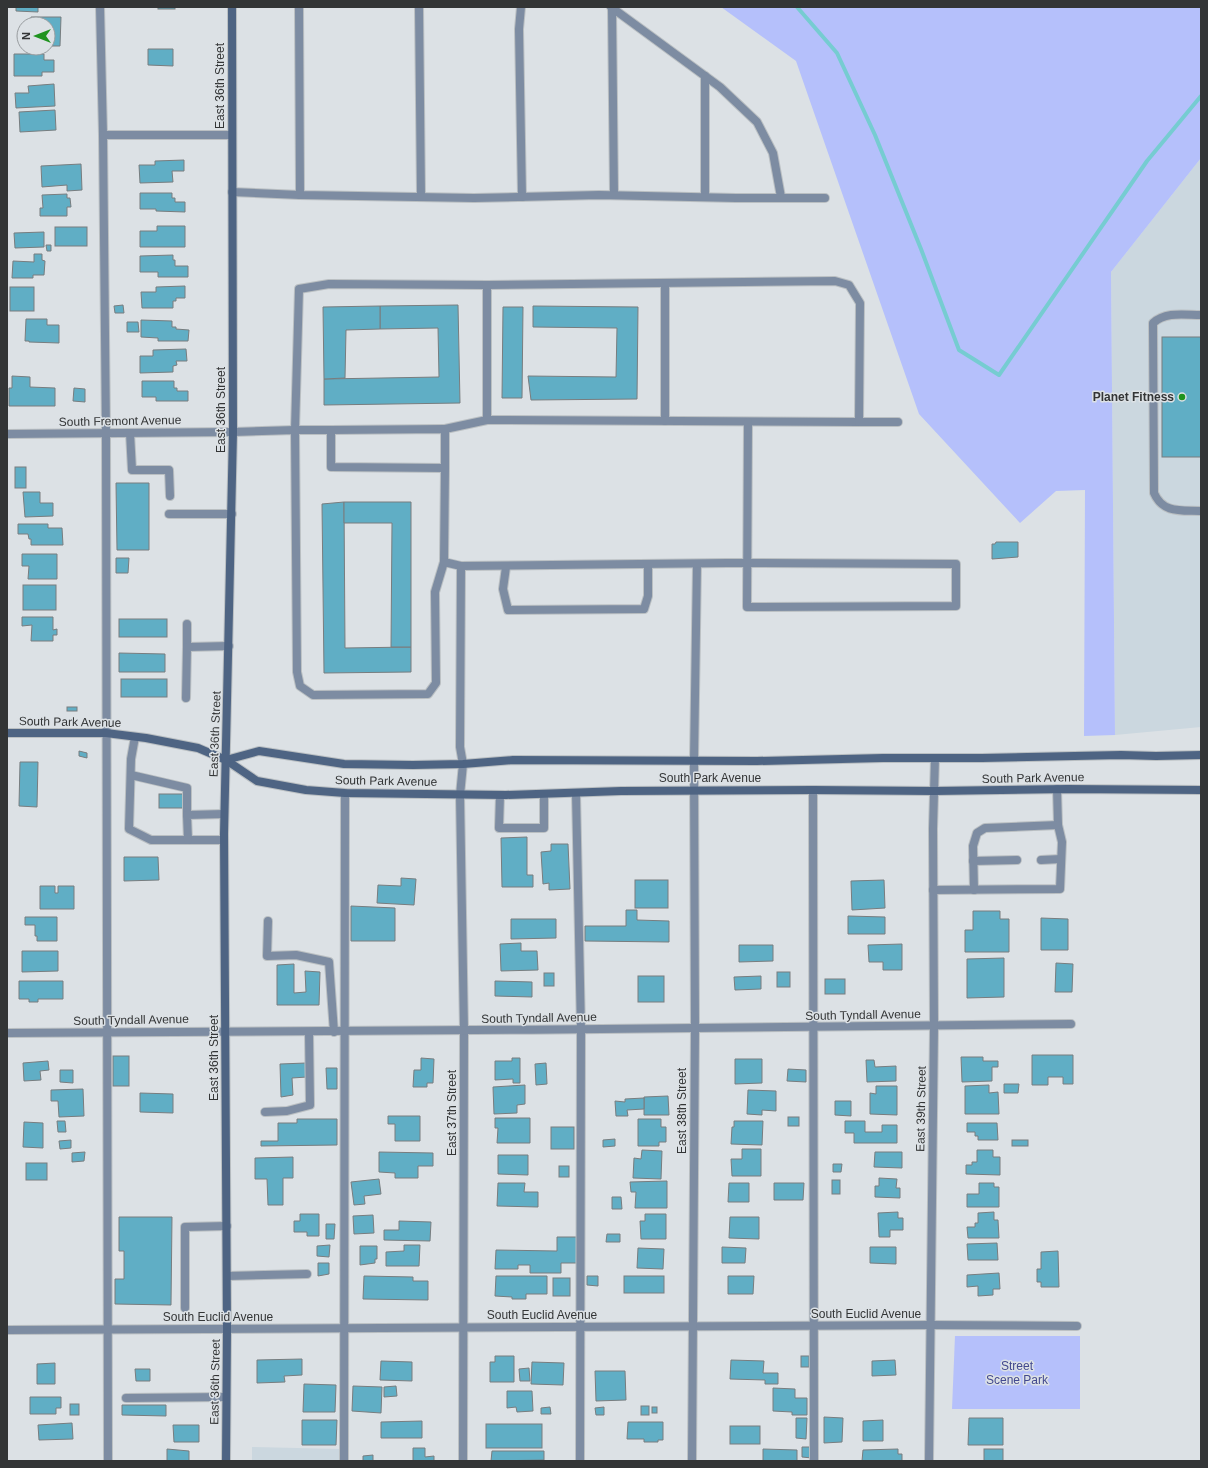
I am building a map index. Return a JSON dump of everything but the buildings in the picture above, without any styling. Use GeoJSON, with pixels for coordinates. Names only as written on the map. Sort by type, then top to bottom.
{"type":"FeatureCollection","features":[{"type":"Feature","properties":{"kind":"main road","name":"East 36th Street"},"geometry":{"type":"LineString","coordinates":[[226,1461],[227,1226],[224,814],[233,432],[232,7]]}},
{"type":"Feature","properties":{"kind":"main road","name":"South Park Avenue"},"geometry":{"type":"LineString","coordinates":[[7,733],[106,732],[198,748],[226,760],[257,781],[306,790],[345,793],[500,795],[694,790],[1201,790]]}},
{"type":"Feature","properties":{"kind":"main road","name":"South Park Avenue"},"geometry":{"type":"LineString","coordinates":[[226,760],[259,751],[344,764],[463,764],[513,760],[694,761],[1201,755]]}},
{"type":"Feature","properties":{"kind":"street"},"geometry":{"type":"LineString","coordinates":[[100,7],[104,135],[106,433],[108,1461]]}},
{"type":"Feature","properties":{"kind":"street"},"geometry":{"type":"LineString","coordinates":[[299,7],[300,195]]}},
{"type":"Feature","properties":{"kind":"street"},"geometry":{"type":"LineString","coordinates":[[418,7],[421,197]]}},
{"type":"Feature","properties":{"kind":"street"},"geometry":{"type":"LineString","coordinates":[[520,7],[519,29],[522,197]]}},
{"type":"Feature","properties":{"kind":"street"},"geometry":{"type":"LineString","coordinates":[[612,7],[614,195]]}},
{"type":"Feature","properties":{"kind":"street"},"geometry":{"type":"LineString","coordinates":[[612,7],[720,87],[757,122],[773,153],[781,197]]}},
{"type":"Feature","properties":{"kind":"street"},"geometry":{"type":"LineString","coordinates":[[704,76],[705,197]]}},
{"type":"Feature","properties":{"kind":"street"},"geometry":{"type":"LineString","coordinates":[[104,135],[232,135]]}},
{"type":"Feature","properties":{"kind":"street"},"geometry":{"type":"LineString","coordinates":[[232,192],[300,195],[421,197],[614,195],[825,198]]}},
{"type":"Feature","properties":{"kind":"street"},"geometry":{"type":"LineString","coordinates":[[446,430],[444,562],[435,592],[436,683],[428,694],[313,695],[300,686],[297,672],[295,430],[300,289],[329,284],[487,285],[834,281],[849,285],[860,303],[859,422]]}},
{"type":"Feature","properties":{"kind":"street"},"geometry":{"type":"LineString","coordinates":[[664,283],[666,421]]}},
{"type":"Feature","properties":{"kind":"street"},"geometry":{"type":"LineString","coordinates":[[487,285],[487,420]]}},
{"type":"Feature","properties":{"kind":"street"},"geometry":{"type":"LineString","coordinates":[[1201,315],[1167,315],[1153,323],[1153,331],[1154,493],[1158,501],[1165,507],[1178,510],[1201,511]]}},
{"type":"Feature","properties":{"kind":"street","name":"South Fremont Avenue"},"geometry":{"type":"LineString","coordinates":[[7,434],[295,430],[446,430],[487,420],[898,422]]}},
{"type":"Feature","properties":{"kind":"street"},"geometry":{"type":"LineString","coordinates":[[444,562],[461,566],[506,567],[748,563],[956,564],[956,606],[747,607],[748,563],[748,422]]}},
{"type":"Feature","properties":{"kind":"street"},"geometry":{"type":"LineString","coordinates":[[331,430],[331,467],[445,468]]}},
{"type":"Feature","properties":{"kind":"street"},"geometry":{"type":"LineString","coordinates":[[130,433],[132,470],[169,470],[170,496]]}},
{"type":"Feature","properties":{"kind":"street"},"geometry":{"type":"LineString","coordinates":[[170,514],[232,514]]}},
{"type":"Feature","properties":{"kind":"street"},"geometry":{"type":"LineString","coordinates":[[506,567],[503,589],[508,610],[644,609],[648,596],[648,564]]}},
{"type":"Feature","properties":{"kind":"street","name":"East 38th Street"},"geometry":{"type":"LineString","coordinates":[[692,1461],[696,564]]}},
{"type":"Feature","properties":{"kind":"street","name":"East 37th Street"},"geometry":{"type":"LineString","coordinates":[[461,566],[460,748],[463,764],[460,795],[464,1031],[463,1461]]}},
{"type":"Feature","properties":{"kind":"street"},"geometry":{"type":"LineString","coordinates":[[186,698],[187,624]]}},
{"type":"Feature","properties":{"kind":"street"},"geometry":{"type":"LineString","coordinates":[[187,647],[229,646]]}},
{"type":"Feature","properties":{"kind":"street"},"geometry":{"type":"LineString","coordinates":[[136,737],[131,759],[129,829],[151,840],[224,840]]}},
{"type":"Feature","properties":{"kind":"street","name":"East 39th Street"},"geometry":{"type":"LineString","coordinates":[[929,1461],[934,1026],[933,890],[935,758]]}},
{"type":"Feature","properties":{"kind":"street"},"geometry":{"type":"LineString","coordinates":[[131,774],[187,788],[188,840]]}},
{"type":"Feature","properties":{"kind":"street"},"geometry":{"type":"LineString","coordinates":[[933,890],[1060,889],[1062,842],[1058,825],[1058,789]]}},
{"type":"Feature","properties":{"kind":"street"},"geometry":{"type":"LineString","coordinates":[[813,790],[814,1461]]}},
{"type":"Feature","properties":{"kind":"street"},"geometry":{"type":"LineString","coordinates":[[344,1461],[345,793]]}},
{"type":"Feature","properties":{"kind":"street"},"geometry":{"type":"LineString","coordinates":[[576,793],[581,1030],[580,1461]]}},
{"type":"Feature","properties":{"kind":"street"},"geometry":{"type":"LineString","coordinates":[[500,795],[499,828],[544,828],[544,794]]}},
{"type":"Feature","properties":{"kind":"street"},"geometry":{"type":"LineString","coordinates":[[187,814],[224,814]]}},
{"type":"Feature","properties":{"kind":"street"},"geometry":{"type":"LineString","coordinates":[[974,890],[973,846],[977,833],[985,828],[1058,825]]}},
{"type":"Feature","properties":{"kind":"street"},"geometry":{"type":"LineString","coordinates":[[1041,860],[1061,859]]}},
{"type":"Feature","properties":{"kind":"street"},"geometry":{"type":"LineString","coordinates":[[973,861],[1017,860]]}},
{"type":"Feature","properties":{"kind":"street"},"geometry":{"type":"LineString","coordinates":[[268,921],[267,956],[296,955],[329,962],[334,1032]]}},
{"type":"Feature","properties":{"kind":"street","name":"South Tyndall Avenue"},"geometry":{"type":"LineString","coordinates":[[7,1033],[464,1031],[1071,1024]]}},
{"type":"Feature","properties":{"kind":"street"},"geometry":{"type":"LineString","coordinates":[[265,1112],[287,1111],[310,1105],[309,1032]]}},
{"type":"Feature","properties":{"kind":"street"},"geometry":{"type":"LineString","coordinates":[[185,1308],[185,1227],[227,1226]]}},
{"type":"Feature","properties":{"kind":"street"},"geometry":{"type":"LineString","coordinates":[[227,1276],[307,1274]]}},
{"type":"Feature","properties":{"kind":"street","name":"South Euclid Avenue"},"geometry":{"type":"LineString","coordinates":[[7,1330],[930,1325],[1077,1326]]}},
{"type":"Feature","properties":{"kind":"street"},"geometry":{"type":"LineString","coordinates":[[126,1398],[226,1397]]}},
{"type":"Feature","properties":{"kind":"shaded area"},"geometry":{"type":"Polygon","coordinates":[[[1201,158],[1201,727],[1115,735],[1111,272],[1201,158]]]}},
{"type":"Feature","properties":{"kind":"shaded area"},"geometry":{"type":"Polygon","coordinates":[[[252,1447],[340,1449],[339,1461],[252,1461],[252,1447]]]}},
{"type":"Feature","properties":{"kind":"green space"},"geometry":{"type":"Polygon","coordinates":[[[721,7],[1201,7],[1201,158],[1111,272],[1115,735],[1084,736],[1085,490],[1056,491],[1020,523],[919,414],[796,61],[721,7]]]}},
{"type":"Feature","properties":{"kind":"green space","name":"Street Scene Park"},"geometry":{"type":"Polygon","coordinates":[[[955,1336],[1080,1336],[1080,1409],[952,1409],[955,1336]]]}},
{"type":"Feature","properties":{"kind":"waterway"},"geometry":{"type":"LineString","coordinates":[[797,7],[837,53],[875,135],[921,249],[959,350],[999,375],[1147,161],[1201,96]]}},
{"type":"Feature","properties":{"kind":"place","name":"Planet Fitness"},"geometry":{"type":"Point","coordinates":[1182,397]}}]}
